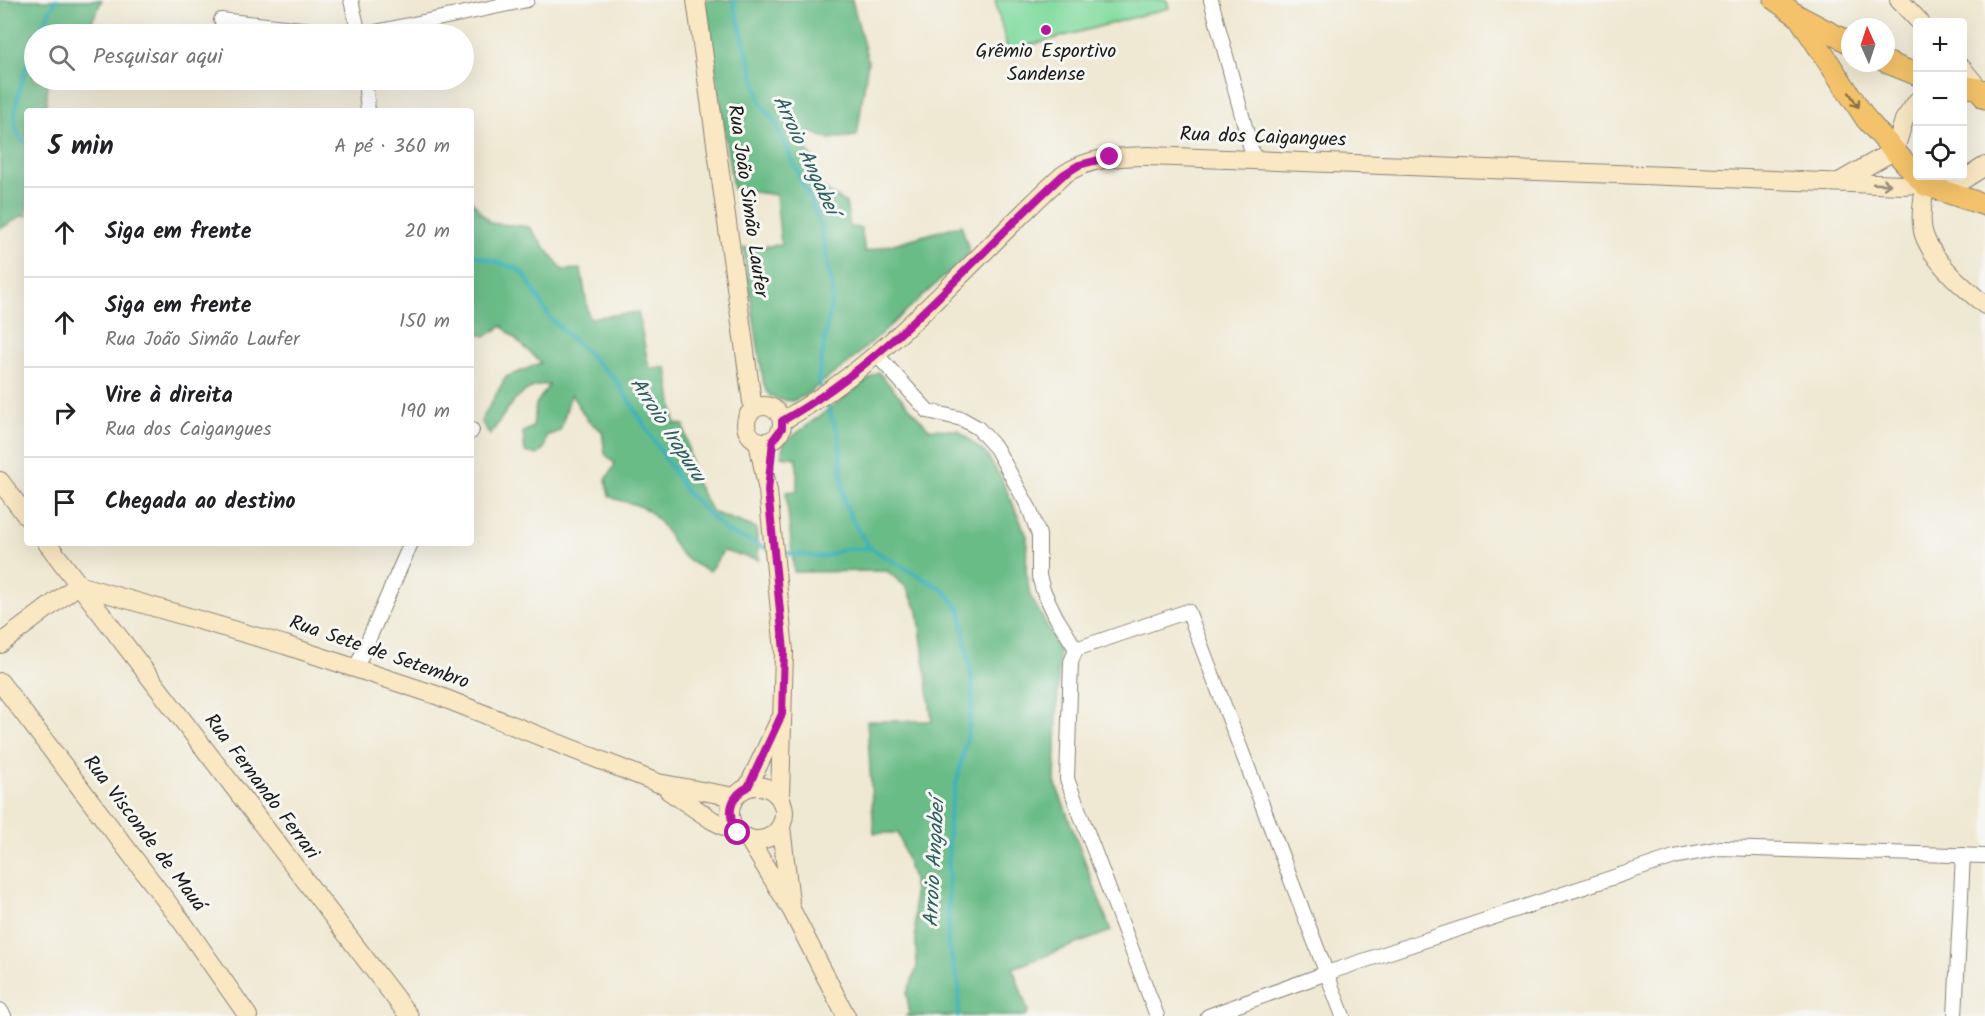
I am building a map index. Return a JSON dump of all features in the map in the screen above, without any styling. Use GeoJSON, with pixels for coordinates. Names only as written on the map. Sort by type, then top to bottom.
{"type":"FeatureCollection","features":[{"type":"Feature","properties":{"kind":"main road","name":"Rua João Simão Laufer"},"geometry":{"type":"LineString","coordinates":[[696,0],[753,409]]}},
{"type":"Feature","properties":{"kind":"main road"},"geometry":{"type":"LineString","coordinates":[[1775,0],[1798,16],[1841,38]]}},
{"type":"Feature","properties":{"kind":"main road"},"geometry":{"type":"LineString","coordinates":[[1899,0],[1916,18]]}},
{"type":"Feature","properties":{"kind":"main road"},"geometry":{"type":"LineString","coordinates":[[1798,16],[1866,119],[1925,185],[1985,205]]}},
{"type":"Feature","properties":{"kind":"main road"},"geometry":{"type":"LineString","coordinates":[[1895,66],[1913,73]]}},
{"type":"Feature","properties":{"kind":"main road"},"geometry":{"type":"LineString","coordinates":[[1965,72],[1978,91]]}},
{"type":"Feature","properties":{"kind":"main road"},"geometry":{"type":"LineString","coordinates":[[1839,182],[1895,150],[1904,120],[1913,106]]}},
{"type":"Feature","properties":{"kind":"main road","name":"Rua dos Caigangues"},"geometry":{"type":"LineString","coordinates":[[782,421],[846,380],[943,294],[1034,202],[1079,165],[1110,157],[1148,156],[1925,185],[1963,180],[1985,166]]}},
{"type":"Feature","properties":{"kind":"main road"},"geometry":{"type":"LineString","coordinates":[[1925,185],[1921,212],[1925,240],[1957,283],[1985,305]]}},
{"type":"Feature","properties":{"kind":"main road"},"geometry":{"type":"LineString","coordinates":[[767,406],[774,408],[782,421],[782,428],[765,441],[746,431],[745,423],[753,409],[767,406]]}},
{"type":"Feature","properties":{"kind":"main road"},"geometry":{"type":"LineString","coordinates":[[765,441],[784,651],[780,797],[785,812],[781,827],[791,909]]}},
{"type":"Feature","properties":{"kind":"main road"},"geometry":{"type":"LineString","coordinates":[[0,481],[24,513]]}},
{"type":"Feature","properties":{"kind":"main road","name":"Rua Fernando Ferrari"},"geometry":{"type":"LineString","coordinates":[[49,546],[409,1016]]}},
{"type":"Feature","properties":{"kind":"main road"},"geometry":{"type":"LineString","coordinates":[[0,644],[78,585]]}},
{"type":"Feature","properties":{"kind":"main road","name":"Rua Sete de Setembro"},"geometry":{"type":"LineString","coordinates":[[78,585],[285,645],[436,695],[658,783],[702,814],[743,836]]}},
{"type":"Feature","properties":{"kind":"main road","name":"Rua Visconde de Mauá"},"geometry":{"type":"LineString","coordinates":[[0,682],[183,923],[248,1016]]}},
{"type":"Feature","properties":{"kind":"main road"},"geometry":{"type":"LineString","coordinates":[[782,714],[742,792],[731,805],[731,818],[791,909],[846,1016]]}},
{"type":"Feature","properties":{"kind":"main road","name":"Rua Sete de Setembro"},"geometry":{"type":"LineString","coordinates":[[658,783],[742,792]]}},
{"type":"Feature","properties":{"kind":"main road"},"geometry":{"type":"LineString","coordinates":[[742,792],[766,787],[780,797]]}},
{"type":"Feature","properties":{"kind":"main road"},"geometry":{"type":"LineString","coordinates":[[743,836],[767,839],[781,827]]}},
{"type":"Feature","properties":{"kind":"street"},"geometry":{"type":"LineString","coordinates":[[351,0],[357,24]]}},
{"type":"Feature","properties":{"kind":"street"},"geometry":{"type":"LineString","coordinates":[[413,24],[527,0]]}},
{"type":"Feature","properties":{"kind":"street"},"geometry":{"type":"LineString","coordinates":[[1212,0],[1254,160]]}},
{"type":"Feature","properties":{"kind":"street"},"geometry":{"type":"LineString","coordinates":[[221,20],[257,24]]}},
{"type":"Feature","properties":{"kind":"street"},"geometry":{"type":"LineString","coordinates":[[365,90],[368,108]]}},
{"type":"Feature","properties":{"kind":"street"},"geometry":{"type":"LineString","coordinates":[[876,354],[928,411],[962,419],[978,428],[996,448],[1029,508],[1039,535],[1039,576],[1043,590],[1056,617],[1076,649]]}},
{"type":"Feature","properties":{"kind":"street"},"geometry":{"type":"LineString","coordinates":[[356,668],[410,546]]}},
{"type":"Feature","properties":{"kind":"street"},"geometry":{"type":"LineString","coordinates":[[1076,649],[1188,611],[1343,1016]]}},
{"type":"Feature","properties":{"kind":"street"},"geometry":{"type":"LineString","coordinates":[[1076,649],[1071,662],[1067,779],[1157,1016]]}},
{"type":"Feature","properties":{"kind":"street"},"geometry":{"type":"LineString","coordinates":[[1208,1016],[1327,973],[1674,857],[1720,848],[1985,855]]}},
{"type":"Feature","properties":{"kind":"street"},"geometry":{"type":"LineString","coordinates":[[1955,1016],[1963,855]]}},
{"type":"Feature","properties":{"kind":"street"},"geometry":{"type":"LineString","coordinates":[[0,1010],[4,1016]]}},
{"type":"Feature","properties":{"kind":"green space"},"geometry":{"type":"Polygon","coordinates":[[[0,0],[102,0],[91,24],[24,24],[24,90],[47,90],[46,108],[24,108],[24,215],[0,229],[0,0]]]}},
{"type":"Feature","properties":{"kind":"green space"},"geometry":{"type":"Polygon","coordinates":[[[705,0],[852,0],[868,61],[857,136],[828,139],[811,132],[802,137],[803,146],[814,159],[819,186],[846,203],[850,227],[861,228],[865,252],[961,225],[970,253],[852,360],[804,396],[793,401],[781,400],[769,395],[764,386],[743,248],[781,245],[776,195],[733,189],[705,0]]]}},
{"type":"Feature","properties":{"kind":"green space","name":"Grêmio Esportivo Sandense"},"geometry":{"type":"Polygon","coordinates":[[[995,0],[1167,0],[1169,8],[1008,51],[995,0]]]}},
{"type":"Feature","properties":{"kind":"green space"},"geometry":{"type":"Polygon","coordinates":[[[474,204],[490,223],[529,227],[563,270],[581,269],[589,318],[638,312],[649,368],[667,368],[675,424],[684,425],[693,477],[712,512],[756,528],[759,560],[723,551],[710,571],[686,559],[648,510],[609,496],[606,480],[615,464],[605,454],[602,431],[588,421],[571,394],[560,431],[546,436],[545,447],[538,455],[525,452],[523,432],[533,427],[536,404],[549,385],[539,385],[521,394],[490,435],[481,421],[506,377],[541,363],[502,326],[486,336],[474,334],[474,204]]]}},
{"type":"Feature","properties":{"kind":"green space"},"geometry":{"type":"Polygon","coordinates":[[[878,372],[929,429],[958,430],[987,455],[1001,478],[1027,536],[1026,571],[1030,595],[1059,647],[1055,782],[1111,931],[1013,968],[1028,1011],[1026,1016],[906,1016],[909,1014],[907,993],[917,967],[913,879],[898,833],[874,833],[867,721],[932,721],[918,611],[906,587],[887,571],[794,572],[786,492],[797,491],[797,458],[781,456],[784,443],[878,372]]]}},
{"type":"Feature","properties":{"kind":"waterway","name":"Arroio Irapuru"},"geometry":{"type":"LineString","coordinates":[[43,24],[56,0]]}},
{"type":"Feature","properties":{"kind":"waterway","name":"Arroio Angabeí"},"geometry":{"type":"LineString","coordinates":[[735,0],[734,5],[761,103],[776,124],[820,222],[833,293],[818,380],[822,390]]}},
{"type":"Feature","properties":{"kind":"waterway","name":"Arroio Irapuru"},"geometry":{"type":"LineString","coordinates":[[24,76],[18,97],[16,125],[19,136],[24,141]]}},
{"type":"Feature","properties":{"kind":"waterway","name":"Arroio Irapuru"},"geometry":{"type":"LineString","coordinates":[[474,255],[516,268],[524,274],[550,318],[616,380],[687,493],[726,531],[771,550]]}},
{"type":"Feature","properties":{"kind":"waterway","name":"Arroio Angabeí"},"geometry":{"type":"LineString","coordinates":[[825,398],[839,436],[844,502],[855,525],[870,548],[944,590],[960,610],[972,680],[972,704],[968,733],[949,815],[948,944],[959,987],[958,1016]]}},
{"type":"Feature","properties":{"kind":"waterway","name":"Arroio Irapuru"},"geometry":{"type":"LineString","coordinates":[[779,552],[823,557],[845,549],[870,548]]}},
{"type":"Feature","properties":{"kind":"place","name":"Grêmio Esportivo Sandense"},"geometry":{"type":"Point","coordinates":[1046,30]}},
{"type":"Feature","properties":{"kind":"route"},"geometry":{"type":"LineString","coordinates":[[738,833],[732,824],[731,805],[739,792],[748,787],[782,714],[784,651],[768,491],[773,440],[782,428],[782,421],[846,380],[943,294],[1063,175],[1079,165],[1110,157]]}}]}
